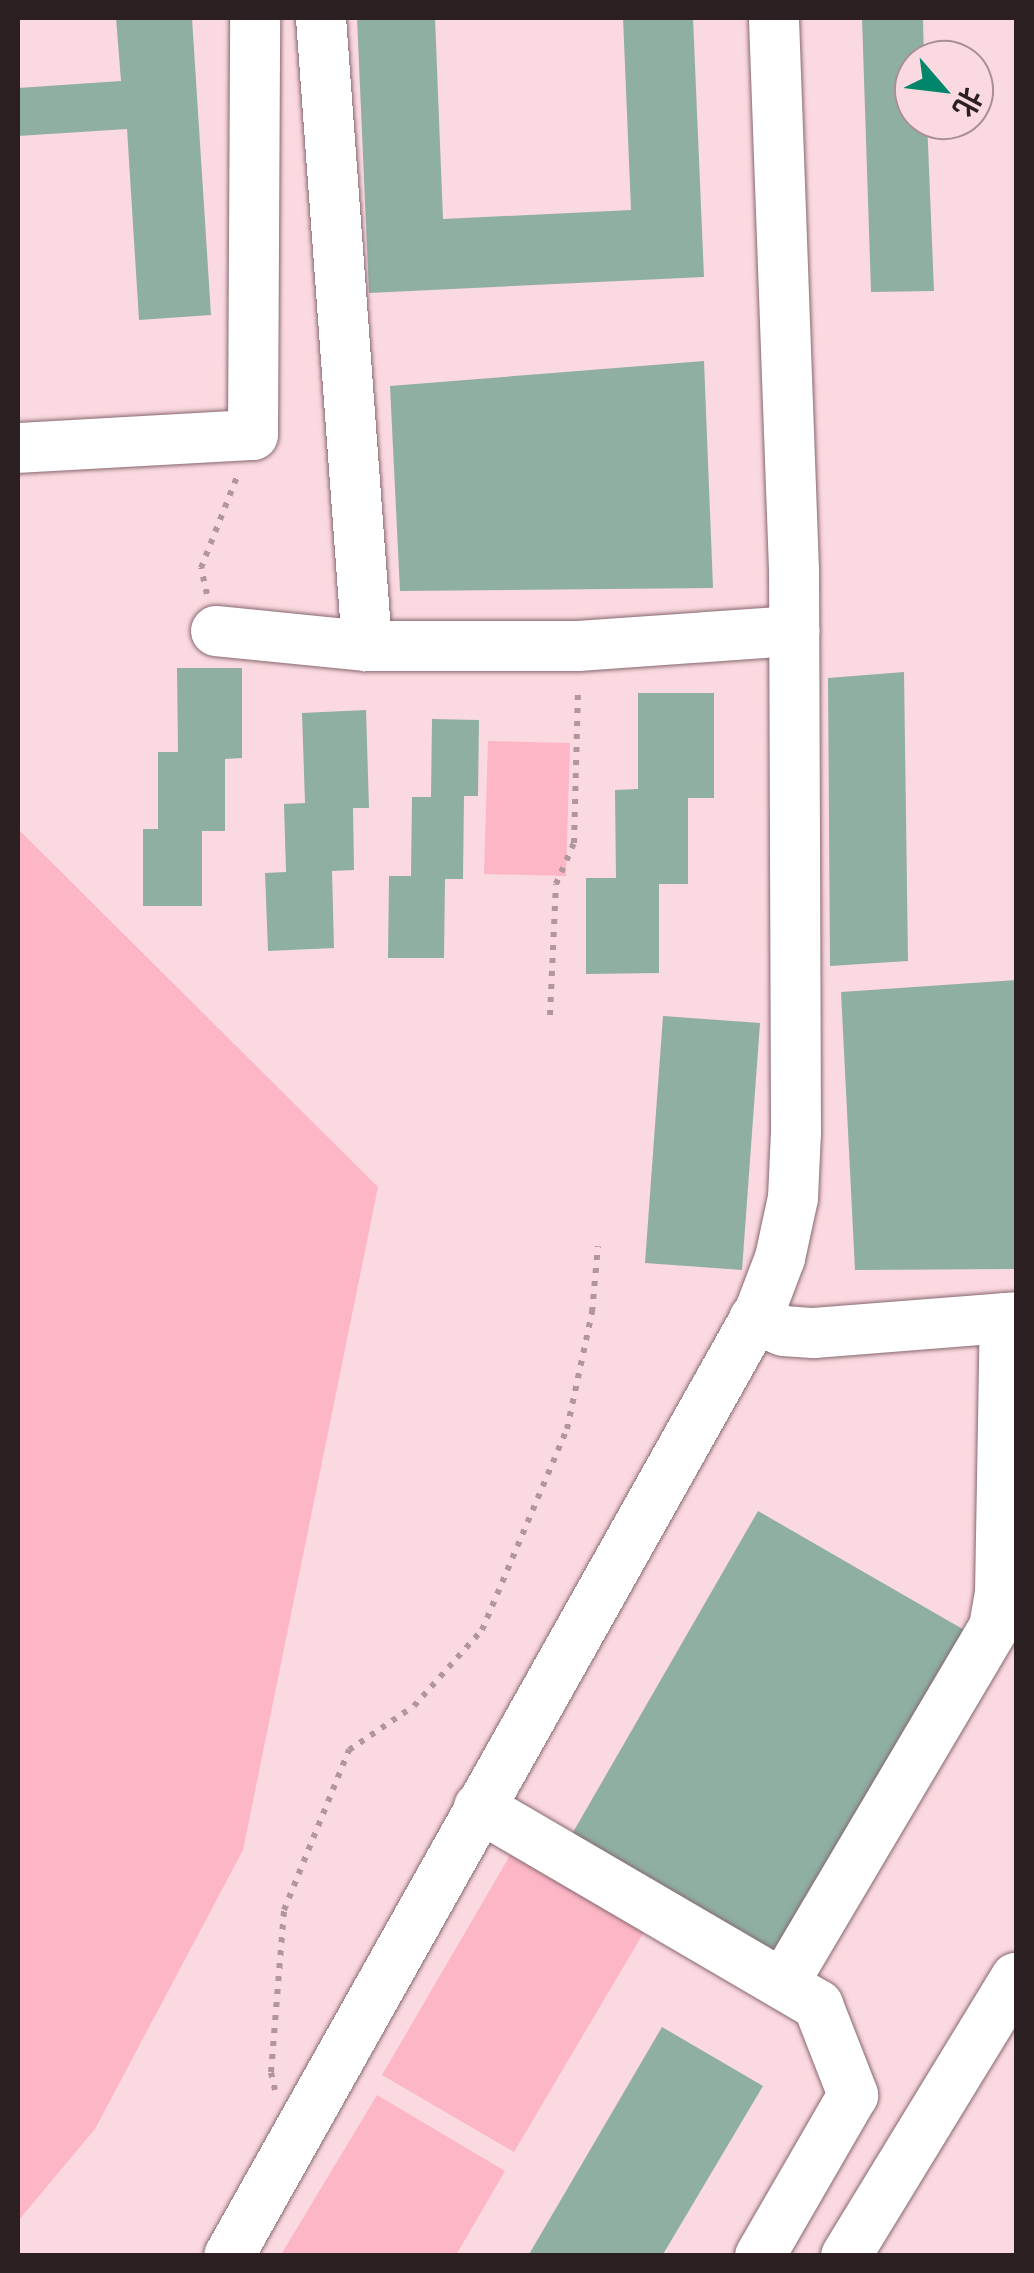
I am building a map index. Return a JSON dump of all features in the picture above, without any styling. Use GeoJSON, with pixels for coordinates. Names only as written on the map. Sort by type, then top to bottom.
{"type":"FeatureCollection","features":[{"type":"Feature","properties":{"kind":"street"},"geometry":{"type":"LineString","coordinates":[[18,448],[253,435],[256,18]]}},
{"type":"Feature","properties":{"kind":"street"},"geometry":{"type":"LineString","coordinates":[[321,18],[367,646]]}},
{"type":"Feature","properties":{"kind":"street"},"geometry":{"type":"LineString","coordinates":[[232,2254],[288,2145],[754,1319],[780,1258],[793,1198],[794,631],[774,18]]}},
{"type":"Feature","properties":{"kind":"street"},"geometry":{"type":"LineString","coordinates":[[216,631],[367,646],[578,646],[794,631]]}},
{"type":"Feature","properties":{"kind":"street"},"geometry":{"type":"LineString","coordinates":[[754,1319],[784,1332],[814,1333],[1011,1318],[1000,1594],[994,1627],[783,1984]]}},
{"type":"Feature","properties":{"kind":"street"},"geometry":{"type":"LineString","coordinates":[[479,1807],[818,2005],[853,2096],[760,2256]]}},
{"type":"Feature","properties":{"kind":"street"},"geometry":{"type":"LineString","coordinates":[[846,2256],[1016,1978]]}},
{"type":"Feature","properties":{"kind":"path"},"geometry":{"type":"LineString","coordinates":[[216,631],[201,568],[253,435]]}},
{"type":"Feature","properties":{"kind":"path"},"geometry":{"type":"LineString","coordinates":[[550,1015],[556,884],[574,844],[578,646]]}},
{"type":"Feature","properties":{"kind":"path"},"geometry":{"type":"LineString","coordinates":[[288,2145],[270,2072],[284,1910],[350,1750],[414,1706],[482,1630],[567,1429],[592,1312],[598,1246]]}},
{"type":"Feature","properties":{"kind":"shaded area"},"geometry":{"type":"Polygon","coordinates":[[[488,741],[570,743],[566,876],[484,874],[488,741]]]}},
{"type":"Feature","properties":{"kind":"shaded area"},"geometry":{"type":"Polygon","coordinates":[[[18,829],[378,1187],[243,1850],[95,2129],[18,2221],[18,829]]]}},
{"type":"Feature","properties":{"kind":"shaded area"},"geometry":{"type":"Polygon","coordinates":[[[512,1852],[644,1932],[514,2152],[382,2075],[512,1852]]]}},
{"type":"Feature","properties":{"kind":"shaded area"},"geometry":{"type":"Polygon","coordinates":[[[377,2095],[505,2171],[456,2255],[282,2253],[377,2095]]]}},
{"type":"Feature","properties":{"kind":"building"},"geometry":{"type":"Polygon","coordinates":[[[116,18],[192,18],[211,315],[139,320],[127,129],[18,136],[18,88],[121,81],[116,18]]]}},
{"type":"Feature","properties":{"kind":"building"},"geometry":{"type":"Polygon","coordinates":[[[357,18],[435,18],[443,219],[631,210],[623,18],[693,18],[704,277],[369,293],[357,18]]]}},
{"type":"Feature","properties":{"kind":"building"},"geometry":{"type":"Polygon","coordinates":[[[862,18],[923,18],[924,40],[894,40],[894,140],[928,140],[934,291],[871,292],[862,18]]]}},
{"type":"Feature","properties":{"kind":"building"},"geometry":{"type":"Polygon","coordinates":[[[704,361],[713,588],[400,591],[390,386],[704,361]]]}},
{"type":"Feature","properties":{"kind":"building"},"geometry":{"type":"Polygon","coordinates":[[[177,668],[242,668],[242,758],[225,759],[225,831],[202,831],[202,906],[143,906],[143,829],[158,829],[158,752],[178,752],[177,668]]]}},
{"type":"Feature","properties":{"kind":"building"},"geometry":{"type":"Polygon","coordinates":[[[904,672],[908,961],[830,966],[828,678],[904,672]]]}},
{"type":"Feature","properties":{"kind":"building"},"geometry":{"type":"Polygon","coordinates":[[[638,693],[714,693],[714,798],[688,798],[688,884],[659,884],[659,973],[586,974],[586,878],[616,878],[615,790],[638,789],[638,693]]]}},
{"type":"Feature","properties":{"kind":"building"},"geometry":{"type":"Polygon","coordinates":[[[366,710],[369,808],[353,808],[354,870],[332,871],[334,948],[268,951],[265,873],[286,872],[284,804],[305,803],[302,713],[366,710]]]}},
{"type":"Feature","properties":{"kind":"building"},"geometry":{"type":"Polygon","coordinates":[[[432,719],[479,720],[478,796],[464,796],[463,879],[445,879],[444,958],[388,958],[389,876],[411,876],[412,797],[431,797],[432,719]]]}},
{"type":"Feature","properties":{"kind":"building"},"geometry":{"type":"Polygon","coordinates":[[[1016,980],[1016,1269],[855,1270],[841,992],[1016,980]]]}},
{"type":"Feature","properties":{"kind":"building"},"geometry":{"type":"Polygon","coordinates":[[[663,1016],[760,1023],[742,1270],[645,1263],[663,1016]]]}},
{"type":"Feature","properties":{"kind":"building"},"geometry":{"type":"Polygon","coordinates":[[[758,1511],[973,1635],[783,1965],[568,1841],[758,1511]]]}},
{"type":"Feature","properties":{"kind":"building"},"geometry":{"type":"Polygon","coordinates":[[[662,2027],[763,2086],[662,2256],[528,2256],[662,2027]]]}}]}
